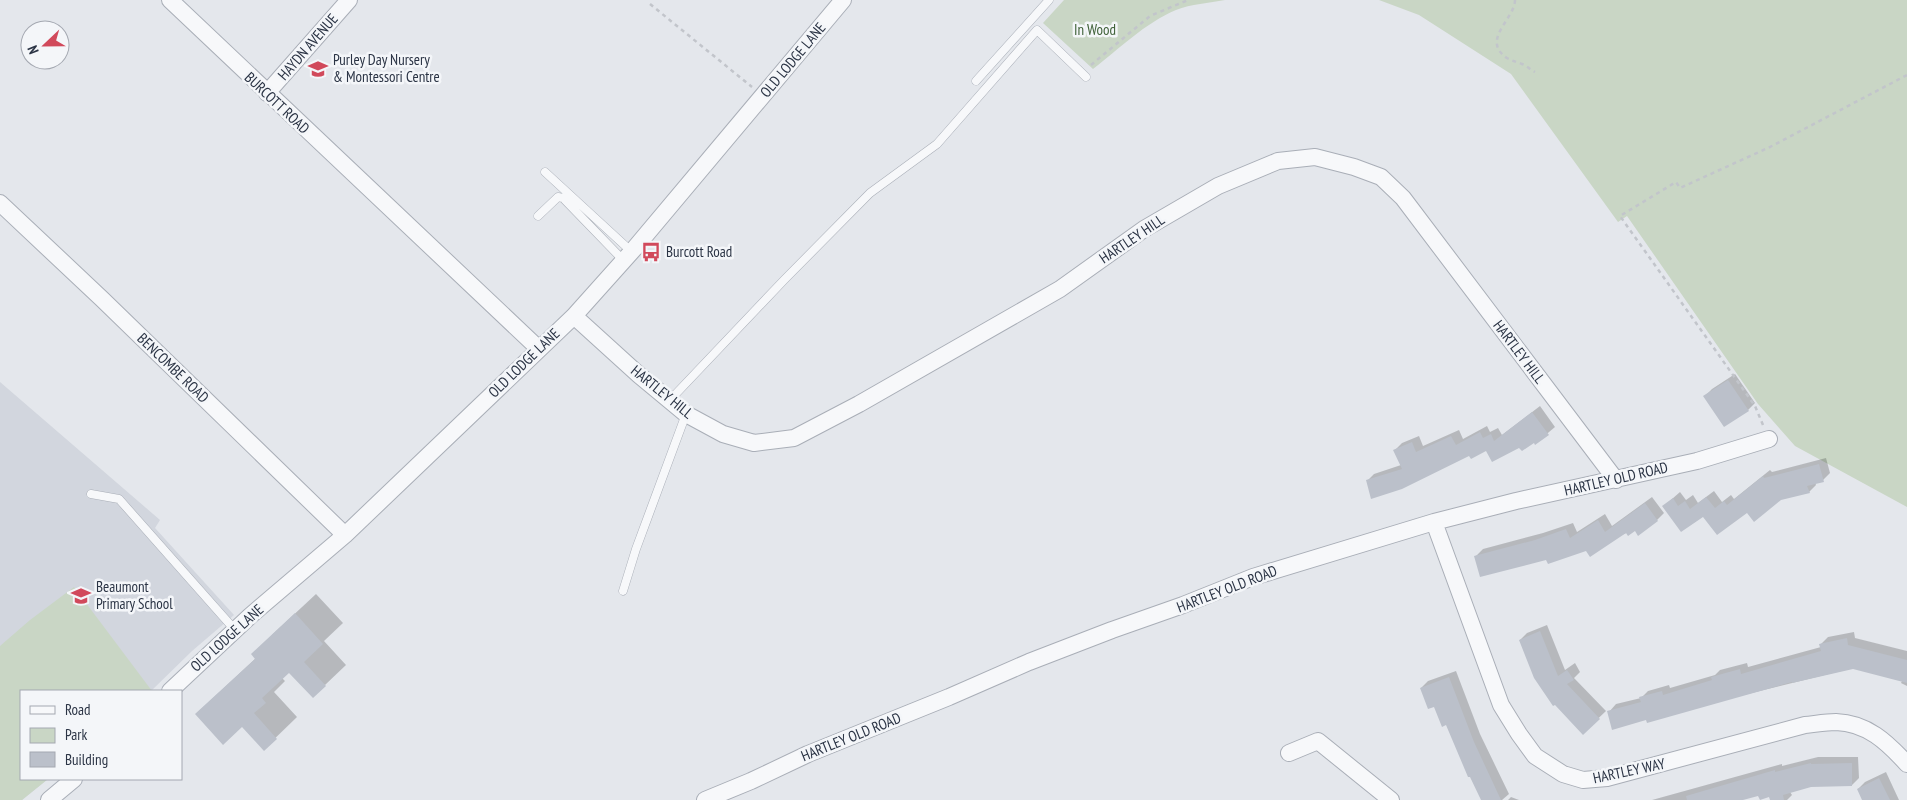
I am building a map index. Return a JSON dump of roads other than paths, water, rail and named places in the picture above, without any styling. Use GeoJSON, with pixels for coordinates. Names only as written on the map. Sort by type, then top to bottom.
{"type":"FeatureCollection","features":[{"type":"Feature","properties":{"kind":"street","name":"BURCOTT ROAD"},"geometry":{"type":"LineString","coordinates":[[170,0],[539,349]]}},
{"type":"Feature","properties":{"kind":"street","name":"HAYDN AVENUE"},"geometry":{"type":"LineString","coordinates":[[267,93],[349,0]]}},
{"type":"Feature","properties":{"kind":"street","name":"OLD LODGE LANE"},"geometry":{"type":"LineString","coordinates":[[171,690],[235,630],[345,535],[574,316],[628,256],[842,0]]}},
{"type":"Feature","properties":{"kind":"street","name":"HARTLEY HILL"},"geometry":{"type":"LineString","coordinates":[[574,316],[686,414],[723,434],[754,442],[794,438],[859,404],[1060,289],[1144,229],[1218,186],[1278,162],[1315,157],[1354,167],[1380,177],[1402,198],[1616,480]]}},
{"type":"Feature","properties":{"kind":"street","name":"BENCOMBE ROAD"},"geometry":{"type":"LineString","coordinates":[[0,203],[102,299],[345,535]]}},
{"type":"Feature","properties":{"kind":"street","name":"HARTLEY OLD ROAD"},"geometry":{"type":"LineString","coordinates":[[705,800],[751,782],[808,754],[949,697],[1029,662],[1253,577],[1434,522],[1516,501],[1697,461],[1769,438]]}},
{"type":"Feature","properties":{"kind":"street","name":"HARTLEY WAY"},"geometry":{"type":"LineString","coordinates":[[1434,522],[1501,705],[1519,734],[1536,756],[1563,774],[1583,780],[1607,778],[1805,725],[1836,722],[1860,727],[1878,735],[1907,764]]}},
{"type":"Feature","properties":{"kind":"street"},"geometry":{"type":"LineString","coordinates":[[1289,753],[1318,741],[1391,800]]}},
{"type":"Feature","properties":{"kind":"street"},"geometry":{"type":"LineString","coordinates":[[49,800],[73,780]]}},
{"type":"Feature","properties":{"kind":"lane"},"geometry":{"type":"LineString","coordinates":[[976,80],[1049,0]]}},
{"type":"Feature","properties":{"kind":"lane"},"geometry":{"type":"LineString","coordinates":[[670,400],[784,280],[870,194],[937,144],[1037,30],[1086,77]]}},
{"type":"Feature","properties":{"kind":"lane"},"geometry":{"type":"LineString","coordinates":[[545,172],[628,256]]}},
{"type":"Feature","properties":{"kind":"lane"},"geometry":{"type":"LineString","coordinates":[[538,216],[558,197],[563,198],[628,256]]}},
{"type":"Feature","properties":{"kind":"lane"},"geometry":{"type":"LineString","coordinates":[[623,591],[636,549],[686,414]]}},
{"type":"Feature","properties":{"kind":"lane"},"geometry":{"type":"LineString","coordinates":[[91,494],[119,499],[235,630]]}},
{"type":"Feature","properties":{"kind":"place","name":"Purley Day Nursery & Montessori Centre"},"geometry":{"type":"Point","coordinates":[318,69]}},
{"type":"Feature","properties":{"kind":"place","name":"Burcott Road"},"geometry":{"type":"Point","coordinates":[651,252]}},
{"type":"Feature","properties":{"kind":"place","name":"Beaumont Primary School"},"geometry":{"type":"Point","coordinates":[81,596]}},
{"type":"Feature","properties":{"kind":"park label","name":"In Wood"},"geometry":{"type":"Point","coordinates":[1095,30]}}]}
